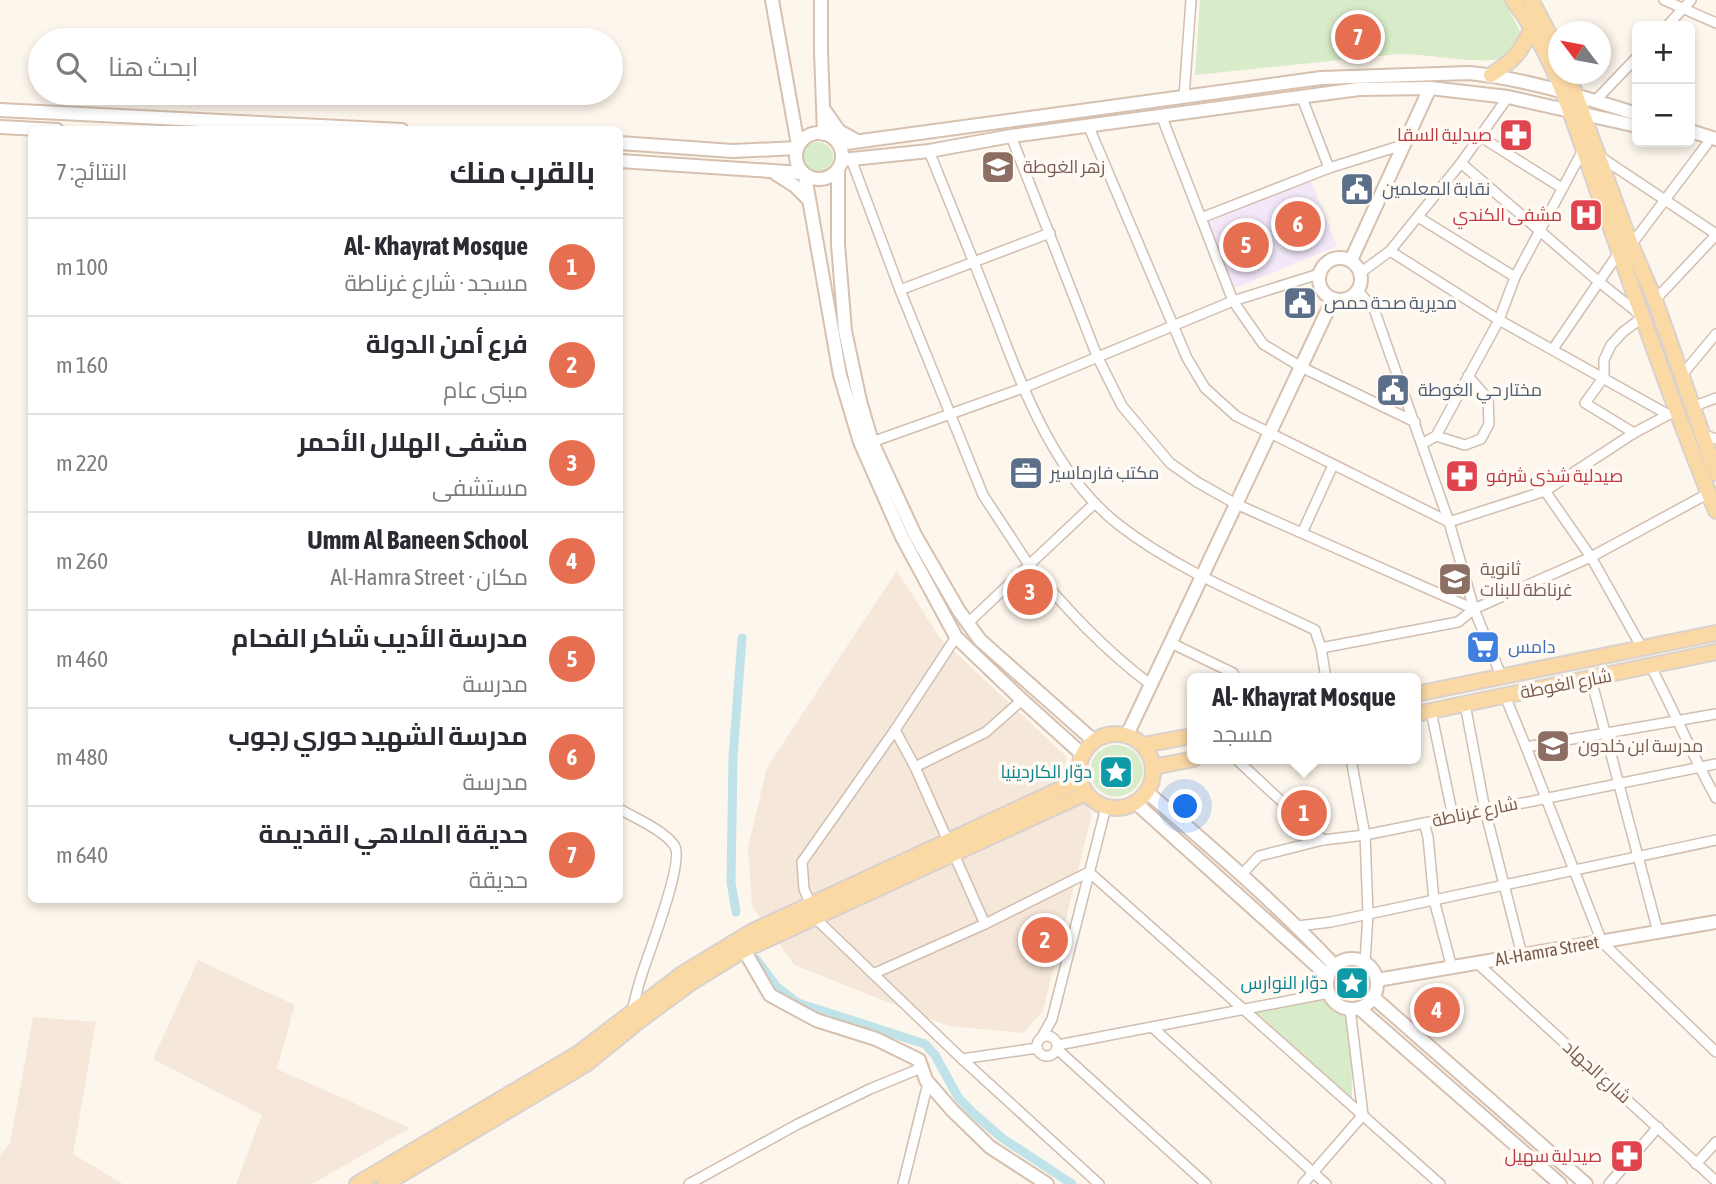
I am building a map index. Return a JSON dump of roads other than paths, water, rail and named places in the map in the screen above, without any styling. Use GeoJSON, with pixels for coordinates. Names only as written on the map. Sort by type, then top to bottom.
{"type":"FeatureCollection","features":[{"type":"Feature","properties":{"kind":"main road"},"geometry":{"type":"LineString","coordinates":[[772,0],[797,147],[796,162],[804,175],[840,374],[860,442],[902,537],[956,637],[1083,755]]}},
{"type":"Feature","properties":{"kind":"main road"},"geometry":{"type":"LineString","coordinates":[[821,0],[824,134]]}},
{"type":"Feature","properties":{"kind":"main road"},"geometry":{"type":"LineString","coordinates":[[1513,0],[1532,27],[1561,91],[1576,111],[1598,155],[1672,412],[1716,510]]}},
{"type":"Feature","properties":{"kind":"main road"},"geometry":{"type":"LineString","coordinates":[[1531,0],[1548,31]]}},
{"type":"Feature","properties":{"kind":"main road"},"geometry":{"type":"LineString","coordinates":[[1490,75],[1518,56],[1532,27]]}},
{"type":"Feature","properties":{"kind":"main road"},"geometry":{"type":"LineString","coordinates":[[838,144],[1321,78],[1469,73],[1490,75],[1561,91],[1632,112]]}},
{"type":"Feature","properties":{"kind":"main road"},"geometry":{"type":"LineString","coordinates":[[1573,84],[1578,96],[1576,111],[1583,150],[1626,248],[1655,300],[1716,473]]}},
{"type":"Feature","properties":{"kind":"main road"},"geometry":{"type":"LineString","coordinates":[[1350,260],[1430,88]]}},
{"type":"Feature","properties":{"kind":"main road"},"geometry":{"type":"LineString","coordinates":[[623,161],[804,175],[814,180],[823,180],[843,163],[1011,136],[1359,89],[1430,88],[1508,97],[1632,125]]}},
{"type":"Feature","properties":{"kind":"main road"},"geometry":{"type":"LineString","coordinates":[[822,105],[832,123],[848,137],[858,141]]}},
{"type":"Feature","properties":{"kind":"main road"},"geometry":{"type":"LineString","coordinates":[[0,110],[312,126]]}},
{"type":"Feature","properties":{"kind":"main road"},"geometry":{"type":"LineString","coordinates":[[0,127],[28,128]]}},
{"type":"Feature","properties":{"kind":"main road"},"geometry":{"type":"LineString","coordinates":[[623,144],[733,151],[797,147],[809,135],[824,134],[838,144],[843,163],[838,244],[845,331],[872,442],[915,535],[967,624],[980,640],[1094,741]]}},
{"type":"Feature","properties":{"kind":"main road"},"geometry":{"type":"LineString","coordinates":[[1695,134],[1713,143]]}},
{"type":"Feature","properties":{"kind":"main road"},"geometry":{"type":"LineString","coordinates":[[1695,140],[1713,143]]}},
{"type":"Feature","properties":{"kind":"main road"},"geometry":{"type":"LineString","coordinates":[[772,172],[788,181],[808,199]]}},
{"type":"Feature","properties":{"kind":"main road"},"geometry":{"type":"LineString","coordinates":[[1332,259],[1350,260],[1360,272],[1358,291],[1347,299],[1333,299],[1327,296],[1320,286],[1319,274],[1332,259]]}},
{"type":"Feature","properties":{"kind":"main road"},"geometry":{"type":"LineString","coordinates":[[1127,735],[1333,299]]}},
{"type":"Feature","properties":{"kind":"main road"},"geometry":{"type":"LineString","coordinates":[[1421,693],[1716,633]]}},
{"type":"Feature","properties":{"kind":"main road","name":"شارع الغوطة"},"geometry":{"type":"LineString","coordinates":[[1421,713],[1716,652]]}},
{"type":"Feature","properties":{"kind":"main road"},"geometry":{"type":"LineString","coordinates":[[1110,734],[1127,735],[1148,751],[1153,767],[1151,784],[1136,803],[1116,808],[1106,807],[1095,802],[1083,786],[1079,767],[1083,755],[1094,741],[1110,734]]}},
{"type":"Feature","properties":{"kind":"main road"},"geometry":{"type":"LineString","coordinates":[[1143,745],[1187,737]]}},
{"type":"Feature","properties":{"kind":"main road"},"geometry":{"type":"LineString","coordinates":[[1153,767],[1187,760]]}},
{"type":"Feature","properties":{"kind":"main road"},"geometry":{"type":"LineString","coordinates":[[358,1184],[579,1053],[682,974],[733,942],[812,910],[1083,786]]}},
{"type":"Feature","properties":{"kind":"main road"},"geometry":{"type":"LineString","coordinates":[[1147,792],[1298,926],[1332,971],[1329,993],[1337,1003],[1354,1008],[1560,1184]]}},
{"type":"Feature","properties":{"kind":"main road"},"geometry":{"type":"LineString","coordinates":[[1136,803],[1332,971]]}},
{"type":"Feature","properties":{"kind":"main road"},"geometry":{"type":"LineString","coordinates":[[385,1184],[586,1064],[692,982],[812,910]]}},
{"type":"Feature","properties":{"kind":"main road","name":"Al-Hamra Street"},"geometry":{"type":"LineString","coordinates":[[1377,981],[1658,932],[1714,925]]}},
{"type":"Feature","properties":{"kind":"main road"},"geometry":{"type":"LineString","coordinates":[[744,950],[770,995],[816,1020],[876,1039],[919,1060],[928,1083],[990,1147],[1047,1184]]}},
{"type":"Feature","properties":{"kind":"main road"},"geometry":{"type":"LineString","coordinates":[[1332,971],[1349,959],[1365,962],[1371,967],[1377,981],[1373,997],[1354,1008]]}},
{"type":"Feature","properties":{"kind":"main road"},"geometry":{"type":"LineString","coordinates":[[1373,997],[1586,1184]]}},
{"type":"Feature","properties":{"kind":"street"},"geometry":{"type":"LineString","coordinates":[[1184,97],[1191,0]]}},
{"type":"Feature","properties":{"kind":"street"},"geometry":{"type":"LineString","coordinates":[[1664,0],[1688,4],[1716,23]]}},
{"type":"Feature","properties":{"kind":"street"},"geometry":{"type":"LineString","coordinates":[[1672,21],[1688,4]]}},
{"type":"Feature","properties":{"kind":"street"},"geometry":{"type":"LineString","coordinates":[[1595,101],[1632,62]]}},
{"type":"Feature","properties":{"kind":"street"},"geometry":{"type":"LineString","coordinates":[[1360,272],[1390,251],[1461,163],[1508,97]]}},
{"type":"Feature","properties":{"kind":"street"},"geometry":{"type":"LineString","coordinates":[[1302,98],[1329,168]]}},
{"type":"Feature","properties":{"kind":"street"},"geometry":{"type":"LineString","coordinates":[[1161,115],[1233,301],[1262,344],[1301,367],[1415,422]]}},
{"type":"Feature","properties":{"kind":"street"},"geometry":{"type":"LineString","coordinates":[[1088,125],[1187,358],[1205,388],[1236,416],[1269,434],[1449,522],[1545,491],[1634,433],[1672,412]]}},
{"type":"Feature","properties":{"kind":"street"},"geometry":{"type":"LineString","coordinates":[[1011,136],[1097,356],[1122,406],[1170,463],[1236,504],[1474,609]]}},
{"type":"Feature","properties":{"kind":"street"},"geometry":{"type":"LineString","coordinates":[[1481,136],[1562,188]]}},
{"type":"Feature","properties":{"kind":"street"},"geometry":{"type":"LineString","coordinates":[[1553,349],[1598,281],[1713,143]]}},
{"type":"Feature","properties":{"kind":"street"},"geometry":{"type":"LineString","coordinates":[[1201,218],[1329,168],[1406,144]]}},
{"type":"Feature","properties":{"kind":"street"},"geometry":{"type":"LineString","coordinates":[[929,150],[1023,388],[1052,446],[1072,475],[1095,503],[1119,524],[1173,560],[1315,630],[1325,673]]}},
{"type":"Feature","properties":{"kind":"street"},"geometry":{"type":"LineString","coordinates":[[1422,444],[1436,436],[1499,320],[1515,277],[1583,150]]}},
{"type":"Feature","properties":{"kind":"street"},"geometry":{"type":"LineString","coordinates":[[1598,155],[1716,235],[1655,300]]}},
{"type":"Feature","properties":{"kind":"street"},"geometry":{"type":"LineString","coordinates":[[843,163],[900,290],[983,495],[1029,565],[1085,630],[1115,658],[1151,685]]}},
{"type":"Feature","properties":{"kind":"street"},"geometry":{"type":"LineString","coordinates":[[1461,163],[1643,317],[1611,345],[1604,360],[1604,377],[1585,403],[1634,433]]}},
{"type":"Feature","properties":{"kind":"street"},"geometry":{"type":"LineString","coordinates":[[1418,217],[1515,277]]}},
{"type":"Feature","properties":{"kind":"street"},"geometry":{"type":"LineString","coordinates":[[900,290],[1050,233]]}},
{"type":"Feature","properties":{"kind":"street"},"geometry":{"type":"LineString","coordinates":[[1390,251],[1499,320],[1672,412]]}},
{"type":"Feature","properties":{"kind":"street"},"geometry":{"type":"LineString","coordinates":[[872,442],[1023,388],[1233,301],[1319,274]]}},
{"type":"Feature","properties":{"kind":"street"},"geometry":{"type":"LineString","coordinates":[[1358,291],[1374,309],[1449,522],[1474,609],[1502,678]]}},
{"type":"Feature","properties":{"kind":"street"},"geometry":{"type":"LineString","coordinates":[[1681,376],[1716,334]]}},
{"type":"Feature","properties":{"kind":"street"},"geometry":{"type":"LineString","coordinates":[[1436,436],[1465,446],[1481,439],[1489,424],[1489,400],[1468,376]]}},
{"type":"Feature","properties":{"kind":"street"},"geometry":{"type":"LineString","coordinates":[[1692,407],[1716,398]]}},
{"type":"Feature","properties":{"kind":"street"},"geometry":{"type":"LineString","coordinates":[[1702,433],[1716,439]]}},
{"type":"Feature","properties":{"kind":"street"},"geometry":{"type":"LineString","coordinates":[[1302,533],[1333,465]]}},
{"type":"Feature","properties":{"kind":"street"},"geometry":{"type":"LineString","coordinates":[[1545,491],[1591,557],[1642,648]]}},
{"type":"Feature","properties":{"kind":"street"},"geometry":{"type":"LineString","coordinates":[[1321,648],[1458,622],[1474,609],[1591,557],[1709,493]]}},
{"type":"Feature","properties":{"kind":"street"},"geometry":{"type":"LineString","coordinates":[[967,624],[1095,503]]}},
{"type":"Feature","properties":{"kind":"street"},"geometry":{"type":"LineString","coordinates":[[956,637],[895,730],[802,862],[804,888],[812,910],[873,974],[1099,1184]]}},
{"type":"Feature","properties":{"kind":"street"},"geometry":{"type":"LineString","coordinates":[[1171,642],[1233,673]]}},
{"type":"Feature","properties":{"kind":"street"},"geometry":{"type":"LineString","coordinates":[[1651,667],[1679,721],[1698,767],[1716,798]]}},
{"type":"Feature","properties":{"kind":"street"},"geometry":{"type":"LineString","coordinates":[[1591,679],[1658,932]]}},
{"type":"Feature","properties":{"kind":"street"},"geometry":{"type":"LineString","coordinates":[[1505,696],[1602,942],[1716,1052]]}},
{"type":"Feature","properties":{"kind":"street"},"geometry":{"type":"LineString","coordinates":[[915,767],[986,732],[1022,701]]}},
{"type":"Feature","properties":{"kind":"street"},"geometry":{"type":"LineString","coordinates":[[1465,704],[1485,810],[1522,956]]}},
{"type":"Feature","properties":{"kind":"street"},"geometry":{"type":"LineString","coordinates":[[1431,711],[1453,817]]}},
{"type":"Feature","properties":{"kind":"street"},"geometry":{"type":"LineString","coordinates":[[1526,747],[1716,714]]}},
{"type":"Feature","properties":{"kind":"street"},"geometry":{"type":"LineString","coordinates":[[895,730],[915,767],[985,924]]}},
{"type":"Feature","properties":{"kind":"street"},"geometry":{"type":"LineString","coordinates":[[1241,764],[1323,841]]}},
{"type":"Feature","properties":{"kind":"street"},"geometry":{"type":"LineString","coordinates":[[1353,764],[1365,835],[1368,914],[1365,962]]}},
{"type":"Feature","properties":{"kind":"street","name":"شارع غرناطة"},"geometry":{"type":"LineString","coordinates":[[1242,874],[1258,856],[1716,764]]}},
{"type":"Feature","properties":{"kind":"street"},"geometry":{"type":"LineString","coordinates":[[1106,807],[1052,1019],[1038,1041],[1040,1054],[1055,1047],[1329,993]]}},
{"type":"Feature","properties":{"kind":"street"},"geometry":{"type":"LineString","coordinates":[[623,811],[658,832],[674,845],[677,851],[673,884],[641,976],[632,1013]]}},
{"type":"Feature","properties":{"kind":"street"},"geometry":{"type":"LineString","coordinates":[[1424,823],[1429,837],[1434,900],[1452,968]]}},
{"type":"Feature","properties":{"kind":"street"},"geometry":{"type":"LineString","coordinates":[[1298,926],[1331,922],[1716,840]]}},
{"type":"Feature","properties":{"kind":"street"},"geometry":{"type":"LineString","coordinates":[[873,974],[985,924],[1089,872]]}},
{"type":"Feature","properties":{"kind":"street"},"geometry":{"type":"LineString","coordinates":[[1089,872],[1440,1184]]}},
{"type":"Feature","properties":{"kind":"street","name":"شارع الجهاد"},"geometry":{"type":"LineString","coordinates":[[1477,963],[1716,1181]]}},
{"type":"Feature","properties":{"kind":"street"},"geometry":{"type":"LineString","coordinates":[[1303,1184],[1363,1115],[1354,1008]]}},
{"type":"Feature","properties":{"kind":"street"},"geometry":{"type":"LineString","coordinates":[[1052,1019],[1055,1047]]}},
{"type":"Feature","properties":{"kind":"street"},"geometry":{"type":"LineString","coordinates":[[1152,1027],[1326,1184]]}},
{"type":"Feature","properties":{"kind":"street"},"geometry":{"type":"LineString","coordinates":[[1042,1037],[1049,1036],[1055,1047],[1206,1184]]}},
{"type":"Feature","properties":{"kind":"street"},"geometry":{"type":"LineString","coordinates":[[962,1059],[1037,1048]]}},
{"type":"Feature","properties":{"kind":"street"},"geometry":{"type":"LineString","coordinates":[[689,1184],[798,1124],[870,1089],[922,1068]]}},
{"type":"Feature","properties":{"kind":"street"},"geometry":{"type":"LineString","coordinates":[[903,1184],[928,1083]]}},
{"type":"Feature","properties":{"kind":"street"},"geometry":{"type":"LineString","coordinates":[[1609,1184],[1658,1127]]}},
{"type":"Feature","properties":{"kind":"street"},"geometry":{"type":"LineString","coordinates":[[1696,1164],[1716,1142]]}},
{"type":"Feature","properties":{"kind":"waterway"},"geometry":{"type":"LineString","coordinates":[[736,912],[731,882],[733,757],[742,638]]}},
{"type":"Feature","properties":{"kind":"waterway"},"geometry":{"type":"LineString","coordinates":[[756,959],[777,987],[798,1003],[925,1044],[935,1055],[958,1097],[972,1112],[1002,1138],[1072,1184]]}},
{"type":"Feature","properties":{"kind":"place","name":"حديقة الملاهي القديمة"},"geometry":{"type":"Point","coordinates":[1358,37]}},
{"type":"Feature","properties":{"kind":"place","name":"صيدلية السقا"},"geometry":{"type":"Point","coordinates":[1516,135]}},
{"type":"Feature","properties":{"kind":"place","name":"زهر الغوطة"},"geometry":{"type":"Point","coordinates":[998,167]}},
{"type":"Feature","properties":{"kind":"place","name":"نقابة المعلمين"},"geometry":{"type":"Point","coordinates":[1357,189]}},
{"type":"Feature","properties":{"kind":"place","name":"مشفى الكندي"},"geometry":{"type":"Point","coordinates":[1586,215]}},
{"type":"Feature","properties":{"kind":"place","name":"مدرسة الشهيد حوري رجوب"},"geometry":{"type":"Point","coordinates":[1298,224]}},
{"type":"Feature","properties":{"kind":"place","name":"مدرسة الأديب شاكر الفحام"},"geometry":{"type":"Point","coordinates":[1246,245]}},
{"type":"Feature","properties":{"kind":"place","name":"مديرية صحة حمص"},"geometry":{"type":"Point","coordinates":[1300,303]}},
{"type":"Feature","properties":{"kind":"place","name":"مختار حي الغوطة"},"geometry":{"type":"Point","coordinates":[1393,390]}},
{"type":"Feature","properties":{"kind":"place","name":"مكتب فارماسير"},"geometry":{"type":"Point","coordinates":[1026,473]}},
{"type":"Feature","properties":{"kind":"place","name":"صيدلية شذى شرفو"},"geometry":{"type":"Point","coordinates":[1462,476]}},
{"type":"Feature","properties":{"kind":"place","name":"ثانوية غرناطة للبنات"},"geometry":{"type":"Point","coordinates":[1455,579]}},
{"type":"Feature","properties":{"kind":"place","name":"مشفى الهلال الأحمر"},"geometry":{"type":"Point","coordinates":[1030,592]}},
{"type":"Feature","properties":{"kind":"place","name":"دامس"},"geometry":{"type":"Point","coordinates":[1483,647]}},
{"type":"Feature","properties":{"kind":"place","name":"مدرسة ابن خلدون"},"geometry":{"type":"Point","coordinates":[1553,746]}},
{"type":"Feature","properties":{"kind":"place","name":"دوّار الكاردينيا"},"geometry":{"type":"Point","coordinates":[1116,772]}},
{"type":"Feature","properties":{"kind":"place","name":"Al- Khayrat Mosque"},"geometry":{"type":"Point","coordinates":[1304,813]}},
{"type":"Feature","properties":{"kind":"place","name":"فرع أمن الدولة"},"geometry":{"type":"Point","coordinates":[1045,940]}},
{"type":"Feature","properties":{"kind":"place","name":"دوّار النوارس"},"geometry":{"type":"Point","coordinates":[1352,983]}},
{"type":"Feature","properties":{"kind":"place","name":"Umm Al Baneen School"},"geometry":{"type":"Point","coordinates":[1437,1010]}},
{"type":"Feature","properties":{"kind":"place","name":"صيدلية سهيل"},"geometry":{"type":"Point","coordinates":[1627,1156]}}]}
